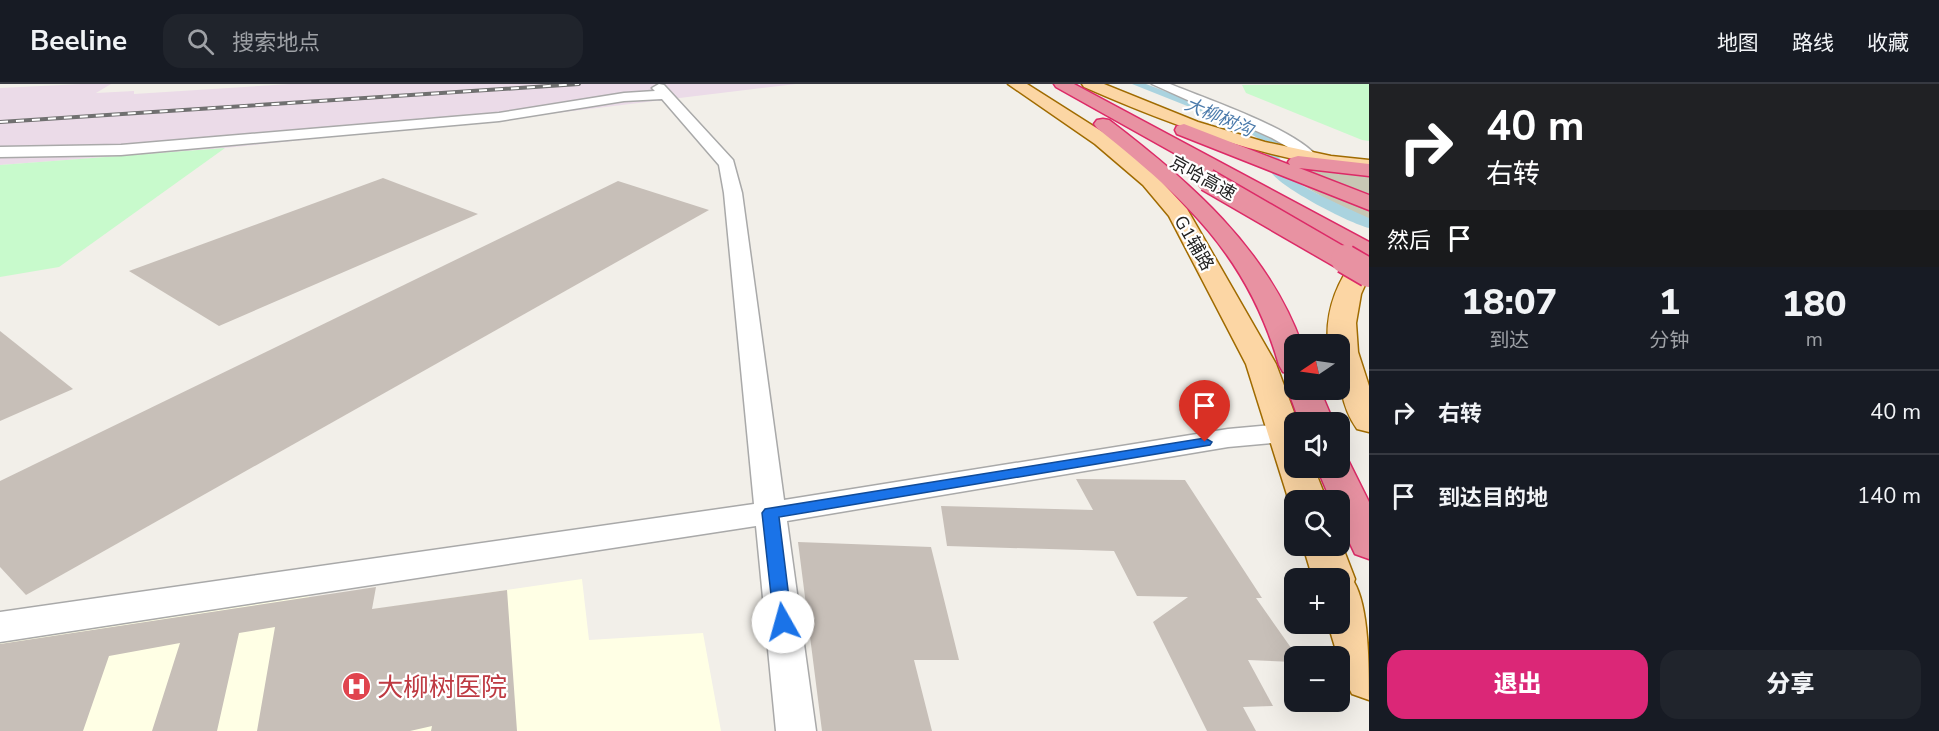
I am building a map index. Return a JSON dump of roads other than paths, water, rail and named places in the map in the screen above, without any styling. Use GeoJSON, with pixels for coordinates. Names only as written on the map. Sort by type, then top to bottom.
{"type":"FeatureCollection","features":[{"type":"Feature","properties":{"kind":"highway","name":"京哈高速"},"geometry":{"type":"LineString","coordinates":[[1036,84],[1369,273]]}},
{"type":"Feature","properties":{"kind":"highway","name":"京哈高速"},"geometry":{"type":"LineString","coordinates":[[1062,84],[1369,252]]}},
{"type":"Feature","properties":{"kind":"highway"},"geometry":{"type":"LineString","coordinates":[[1081,84],[1158,120],[1369,203]]}},
{"type":"Feature","properties":{"kind":"highway"},"geometry":{"type":"LineString","coordinates":[[1092,116],[1157,166],[1194,201],[1226,237],[1254,276],[1276,315],[1284,337]]}},
{"type":"Feature","properties":{"kind":"highway"},"geometry":{"type":"LineString","coordinates":[[1206,139],[1299,162],[1369,170]]}},
{"type":"Feature","properties":{"kind":"highway"},"geometry":{"type":"LineString","coordinates":[[1339,478],[1369,544]]}},
{"type":"Feature","properties":{"kind":"main road","name":"G1辅路"},"geometry":{"type":"LineString","coordinates":[[1016,84],[1102,140],[1149,181],[1179,214],[1261,364],[1284,433]]}},
{"type":"Feature","properties":{"kind":"main road"},"geometry":{"type":"LineString","coordinates":[[1090,84],[1196,129],[1303,157],[1369,166]]}},
{"type":"Feature","properties":{"kind":"main road"},"geometry":{"type":"LineString","coordinates":[[1369,257],[1356,271],[1345,301],[1342,334],[1346,366],[1369,422]]}},
{"type":"Feature","properties":{"kind":"main road"},"geometry":{"type":"LineString","coordinates":[[1350,624],[1369,680]]}},
{"type":"Feature","properties":{"kind":"street"},"geometry":{"type":"LineString","coordinates":[[1159,84],[1277,135],[1299,147],[1303,157]]}},
{"type":"Feature","properties":{"kind":"street"},"geometry":{"type":"LineString","coordinates":[[0,152],[121,150],[499,117],[662,91],[727,164],[733,193],[796,731]]}},
{"type":"Feature","properties":{"kind":"street"},"geometry":{"type":"LineString","coordinates":[[0,627],[770,513],[1228,438],[1284,433]]}},
{"type":"Feature","properties":{"kind":"waterway","name":"大柳树沟"},"geometry":{"type":"LineString","coordinates":[[1137,84],[1244,125],[1273,142],[1275,167],[1281,176],[1304,191],[1369,224]]}},
{"type":"Feature","properties":{"kind":"railway"},"geometry":{"type":"LineString","coordinates":[[0,122],[579,84]]}},
{"type":"Feature","properties":{"kind":"place","name":"大柳树医院"},"geometry":{"type":"Point","coordinates":[356,687]}}]}
